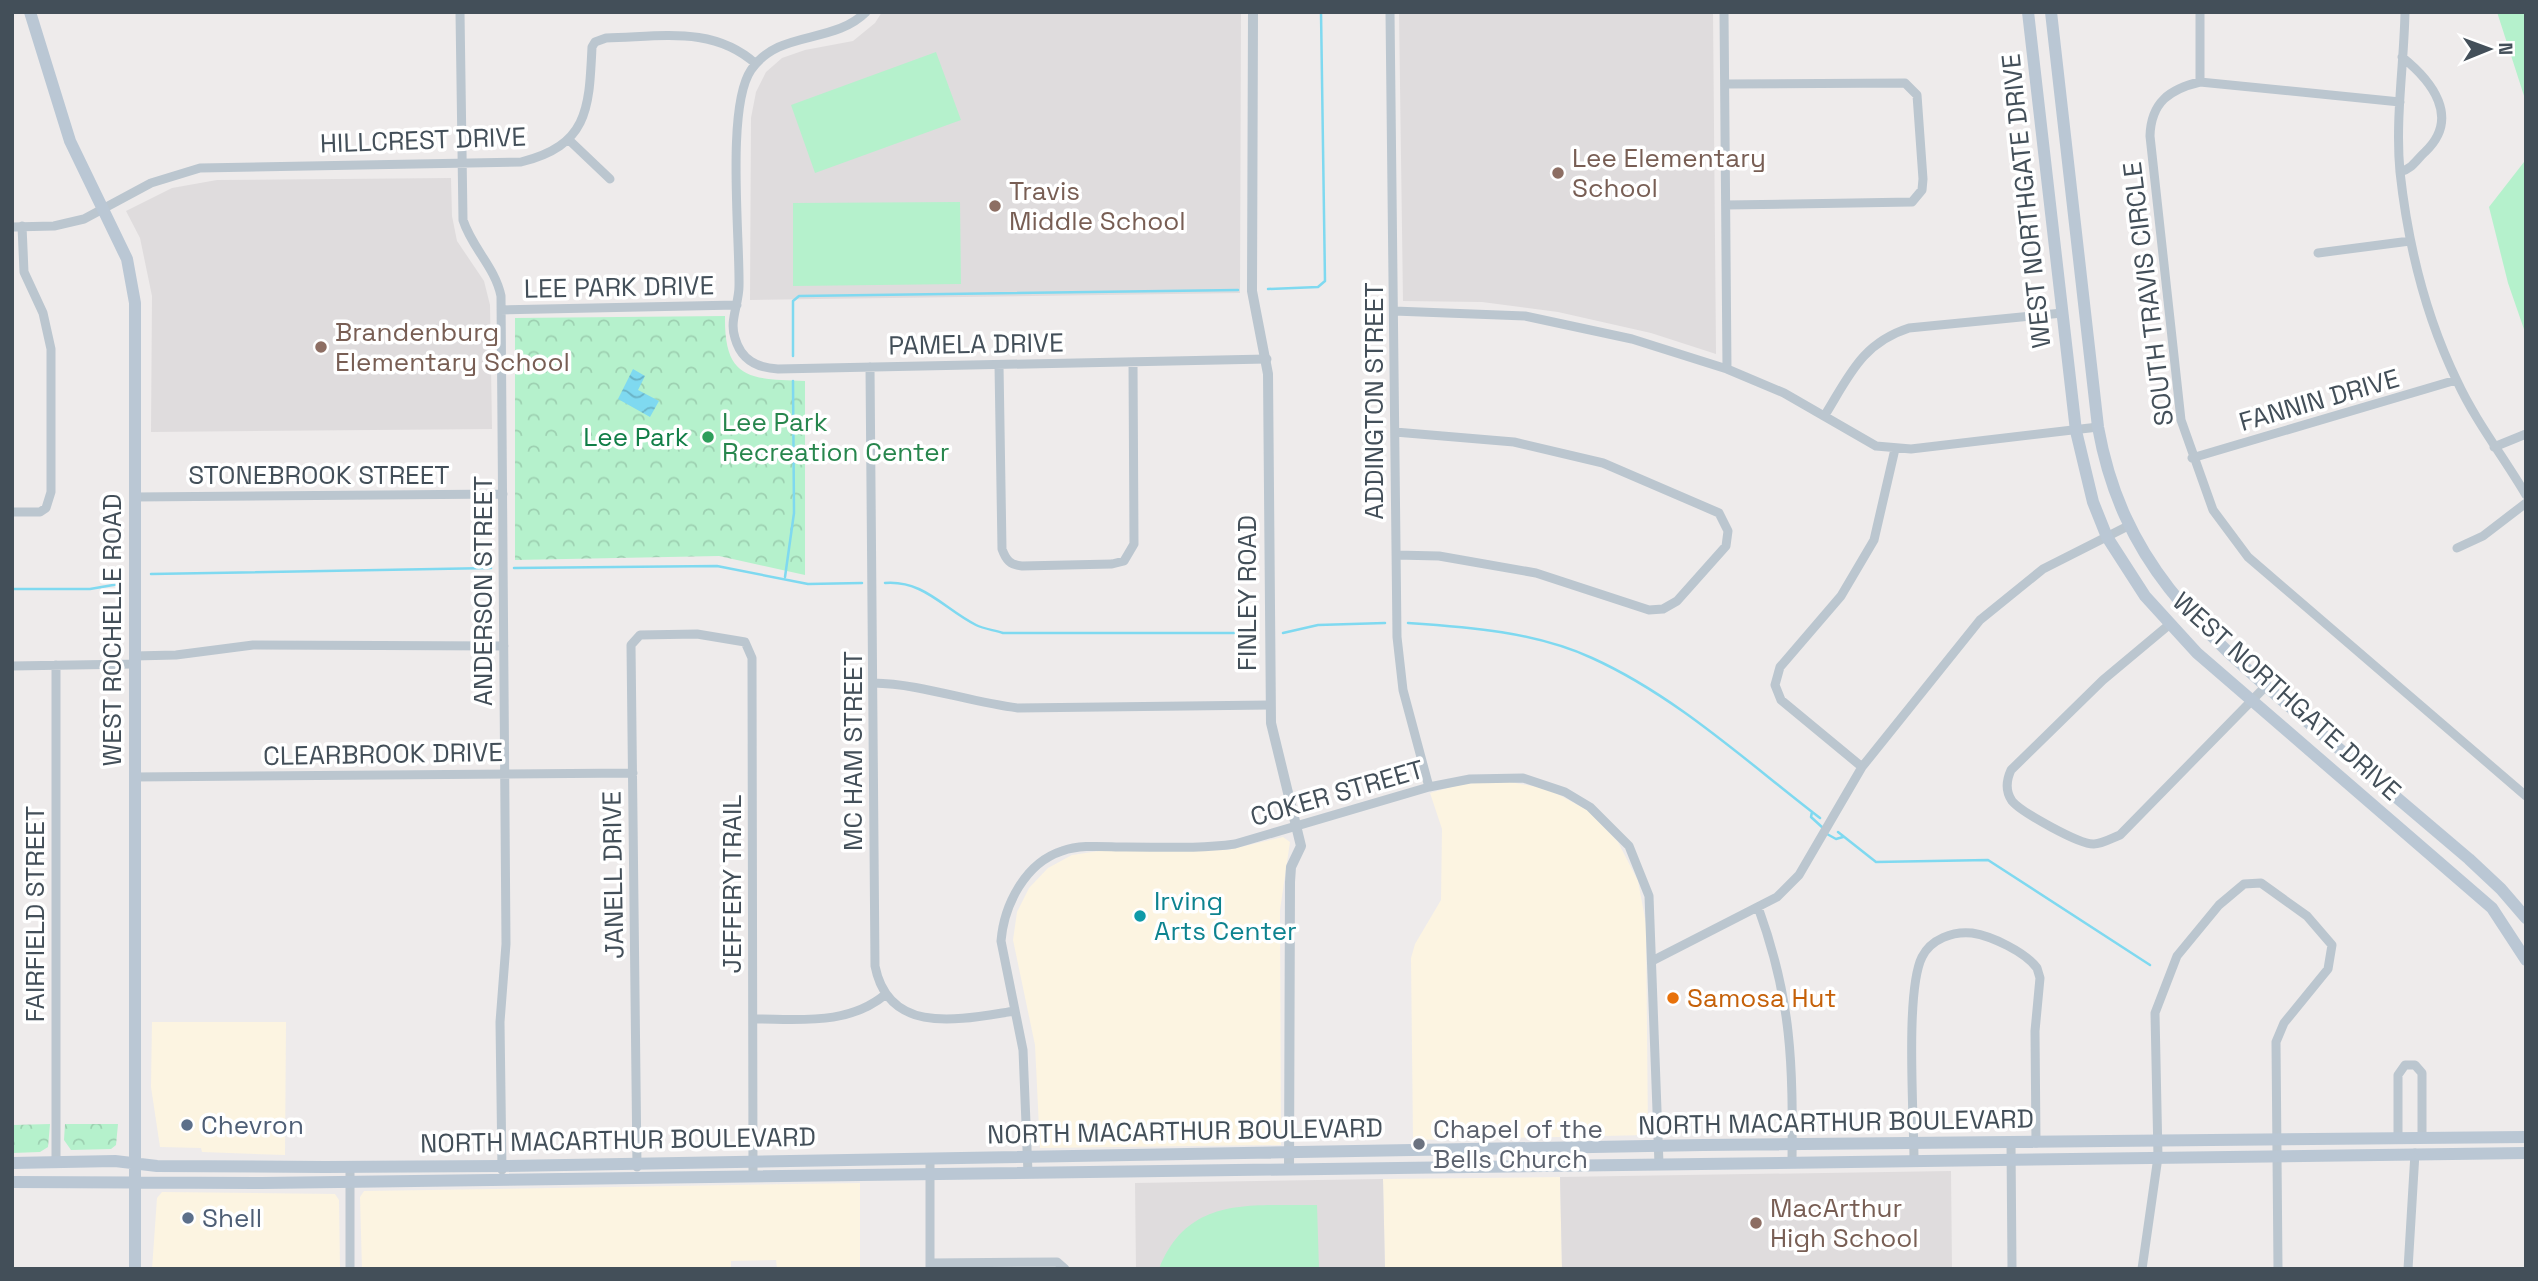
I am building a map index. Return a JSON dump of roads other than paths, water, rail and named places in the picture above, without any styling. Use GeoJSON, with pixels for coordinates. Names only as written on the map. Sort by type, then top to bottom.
{"type":"FeatureCollection","features":[{"type":"Feature","properties":{"kind":"main road","name":"WEST ROCHELLE ROAD"},"geometry":{"type":"LineString","coordinates":[[30,12],[57,107],[127,259],[135,303],[135,1269]]}},
{"type":"Feature","properties":{"kind":"main road","name":"WEST NORTHGATE DRIVE"},"geometry":{"type":"LineString","coordinates":[[2028,12],[2076,431],[2093,502],[2107,537],[2144,596],[2170,625],[2252,702],[2492,908],[2526,960]]}},
{"type":"Feature","properties":{"kind":"main road","name":"WEST NORTHGATE DRIVE"},"geometry":{"type":"LineString","coordinates":[[2051,12],[2098,427],[2110,482],[2128,526],[2161,580],[2211,638],[2477,867],[2526,918]]}},
{"type":"Feature","properties":{"kind":"main road","name":"NORTH MACARTHUR BOULEVARD"},"geometry":{"type":"LineString","coordinates":[[12,1182],[350,1181],[502,1172],[637,1170],[753,1161],[1027,1156],[1793,1144],[2526,1137]]}},
{"type":"Feature","properties":{"kind":"main road"},"geometry":{"type":"LineString","coordinates":[[2415,1153],[2418,1138]]}},
{"type":"Feature","properties":{"kind":"main road"},"geometry":{"type":"LineString","coordinates":[[1575,1148],[1575,1165]]}},
{"type":"Feature","properties":{"kind":"main road"},"geometry":{"type":"LineString","coordinates":[[1491,1149],[1491,1166]]}},
{"type":"Feature","properties":{"kind":"main road"},"geometry":{"type":"LineString","coordinates":[[1351,1151],[1352,1168]]}},
{"type":"Feature","properties":{"kind":"main road","name":"NORTH MACARTHUR BOULEVARD"},"geometry":{"type":"LineString","coordinates":[[637,1170],[753,1176],[2526,1153]]}},
{"type":"Feature","properties":{"kind":"main road","name":"NORTH MACARTHUR BOULEVARD"},"geometry":{"type":"LineString","coordinates":[[12,1163],[349,1167],[502,1172]]}},
{"type":"Feature","properties":{"kind":"main road"},"geometry":{"type":"LineString","coordinates":[[262,1183],[266,1177],[325,1167]]}},
{"type":"Feature","properties":{"kind":"street","name":"ANDERSON STREET"},"geometry":{"type":"LineString","coordinates":[[460,12],[463,220],[470,239],[495,278],[501,310],[506,944],[500,1022],[502,1172]]}},
{"type":"Feature","properties":{"kind":"street"},"geometry":{"type":"LineString","coordinates":[[737,305],[739,105],[745,81],[756,64],[790,40],[846,28],[866,12]]}},
{"type":"Feature","properties":{"kind":"street","name":"FINLEY ROAD"},"geometry":{"type":"LineString","coordinates":[[1253,12],[1252,291],[1267,359],[1270,705],[1273,741],[1301,846],[1291,867],[1290,882],[1289,1169]]}},
{"type":"Feature","properties":{"kind":"street","name":"ADDINGTON STREET"},"geometry":{"type":"LineString","coordinates":[[1390,12],[1398,657],[1429,787]]}},
{"type":"Feature","properties":{"kind":"street"},"geometry":{"type":"LineString","coordinates":[[1724,12],[1727,369]]}},
{"type":"Feature","properties":{"kind":"street"},"geometry":{"type":"LineString","coordinates":[[2200,12],[2200,82]]}},
{"type":"Feature","properties":{"kind":"street"},"geometry":{"type":"LineString","coordinates":[[2405,12],[2400,102],[2400,172],[2410,241],[2427,310],[2456,380],[2494,447],[2526,495]]}},
{"type":"Feature","properties":{"kind":"street","name":"HILLCREST DRIVE"},"geometry":{"type":"LineString","coordinates":[[17,227],[72,222],[104,210],[151,183],[200,168],[521,162],[544,156],[569,140],[584,118],[588,105],[592,47],[598,40],[708,37],[732,45],[756,64]]}},
{"type":"Feature","properties":{"kind":"street"},"geometry":{"type":"LineString","coordinates":[[2400,172],[2409,170],[2432,145],[2441,129],[2442,115],[2441,100],[2430,83],[2402,57]]}},
{"type":"Feature","properties":{"kind":"street","name":"SOUTH TRAVIS CIRCLE"},"geometry":{"type":"LineString","coordinates":[[2400,102],[2200,82],[2177,87],[2165,96],[2155,110],[2150,136],[2181,420],[2192,458],[2213,510],[2248,557],[2526,796]]}},
{"type":"Feature","properties":{"kind":"street"},"geometry":{"type":"LineString","coordinates":[[1725,84],[1905,83],[1917,95],[1922,190],[1912,202],[1726,205]]}},
{"type":"Feature","properties":{"kind":"street"},"geometry":{"type":"LineString","coordinates":[[569,140],[610,179]]}},
{"type":"Feature","properties":{"kind":"street"},"geometry":{"type":"LineString","coordinates":[[12,512],[40,512],[46,508],[51,492],[51,349],[43,313],[24,272],[17,227]]}},
{"type":"Feature","properties":{"kind":"street"},"geometry":{"type":"LineString","coordinates":[[2318,253],[2410,241]]}},
{"type":"Feature","properties":{"kind":"street","name":"PAMELA DRIVE"},"geometry":{"type":"LineString","coordinates":[[737,305],[734,337],[739,350],[754,365],[778,369],[1267,359]]}},
{"type":"Feature","properties":{"kind":"street","name":"LEE PARK DRIVE"},"geometry":{"type":"LineString","coordinates":[[501,310],[737,305]]}},
{"type":"Feature","properties":{"kind":"street"},"geometry":{"type":"LineString","coordinates":[[1394,311],[1492,313],[1552,321],[1632,338],[1727,369],[1784,393],[1825,415],[1861,440],[1895,449],[2098,427]]}},
{"type":"Feature","properties":{"kind":"street"},"geometry":{"type":"LineString","coordinates":[[1825,415],[1862,357],[1874,343],[1888,335],[1909,328],[2062,313]]}},
{"type":"Feature","properties":{"kind":"street"},"geometry":{"type":"LineString","coordinates":[[999,365],[1002,549],[1005,558],[1013,565],[1095,564],[1124,561],[1134,544],[1133,362]]}},
{"type":"Feature","properties":{"kind":"street","name":"MC HAM STREET"},"geometry":{"type":"LineString","coordinates":[[870,367],[875,966],[878,982],[886,994]]}},
{"type":"Feature","properties":{"kind":"street","name":"FANNIN DRIVE"},"geometry":{"type":"LineString","coordinates":[[2192,458],[2456,380]]}},
{"type":"Feature","properties":{"kind":"street"},"geometry":{"type":"LineString","coordinates":[[1395,432],[1514,442],[1603,463],[1720,513],[1728,531],[1726,546],[1677,601],[1663,609],[1650,610],[1590,588],[1492,564],[1438,556],[1396,555]]}},
{"type":"Feature","properties":{"kind":"street"},"geometry":{"type":"LineString","coordinates":[[2494,447],[2526,434]]}},
{"type":"Feature","properties":{"kind":"street"},"geometry":{"type":"LineString","coordinates":[[1862,767],[1781,700],[1776,693],[1776,677],[1794,649],[1840,596],[1867,556],[1880,520],[1895,449]]}},
{"type":"Feature","properties":{"kind":"street","name":"STONEBROOK STREET"},"geometry":{"type":"LineString","coordinates":[[135,497],[503,494]]}},
{"type":"Feature","properties":{"kind":"street"},"geometry":{"type":"LineString","coordinates":[[2457,548],[2483,536],[2526,503]]}},
{"type":"Feature","properties":{"kind":"street"},"geometry":{"type":"LineString","coordinates":[[1652,961],[1777,897],[1799,874],[1862,767],[1980,620],[2043,569],[2128,526]]}},
{"type":"Feature","properties":{"kind":"street"},"geometry":{"type":"LineString","coordinates":[[2170,625],[2102,680],[2024,755],[2006,781],[2012,802],[2079,840],[2094,844],[2120,835],[2266,686]]}},
{"type":"Feature","properties":{"kind":"street","name":"JANELL DRIVE"},"geometry":{"type":"LineString","coordinates":[[637,1170],[633,639],[640,635],[697,634]]}},
{"type":"Feature","properties":{"kind":"street","name":"JEFFERY TRAIL"},"geometry":{"type":"LineString","coordinates":[[697,634],[745,642],[752,658],[753,1176]]}},
{"type":"Feature","properties":{"kind":"street"},"geometry":{"type":"LineString","coordinates":[[12,666],[134,660],[253,645],[504,646]]}},
{"type":"Feature","properties":{"kind":"street","name":"FAIRFIELD STREET"},"geometry":{"type":"LineString","coordinates":[[56,665],[57,1162]]}},
{"type":"Feature","properties":{"kind":"street"},"geometry":{"type":"LineString","coordinates":[[873,683],[917,685],[983,703],[1018,708],[1270,705]]}},
{"type":"Feature","properties":{"kind":"street","name":"CLEARBROOK DRIVE"},"geometry":{"type":"LineString","coordinates":[[134,777],[633,773]]}},
{"type":"Feature","properties":{"kind":"street","name":"COKER STREET"},"geometry":{"type":"LineString","coordinates":[[1028,1173],[1025,1080],[1001,940],[1002,924],[1011,899],[1023,880],[1044,862],[1060,851],[1086,846],[1209,848],[1235,844],[1429,787],[1470,779],[1523,778],[1565,792],[1590,807],[1616,830],[1642,873],[1651,915],[1659,1164]]}},
{"type":"Feature","properties":{"kind":"street"},"geometry":{"type":"LineString","coordinates":[[2142,1269],[2158,1157],[2155,1013],[2177,956],[2219,905],[2244,884],[2261,883],[2307,916],[2332,945],[2328,969],[2284,1023],[2276,1042],[2278,1269]]}},
{"type":"Feature","properties":{"kind":"street"},"geometry":{"type":"LineString","coordinates":[[1758,907],[1777,962],[1786,1004],[1791,1057],[1793,1162]]}},
{"type":"Feature","properties":{"kind":"street"},"geometry":{"type":"LineString","coordinates":[[1914,1160],[1914,1017],[1919,964],[1927,950],[1937,941],[1959,933],[1990,938],[2031,961],[2039,971],[2036,1143]]}},
{"type":"Feature","properties":{"kind":"street"},"geometry":{"type":"LineString","coordinates":[[753,1019],[849,1016],[872,1005],[886,994],[898,1007],[916,1016],[968,1018],[1015,1011]]}},
{"type":"Feature","properties":{"kind":"street"},"geometry":{"type":"LineString","coordinates":[[2398,1139],[2398,1075],[2405,1065],[2415,1065],[2422,1073],[2418,1138]]}},
{"type":"Feature","properties":{"kind":"street"},"geometry":{"type":"LineString","coordinates":[[2011,1143],[2012,1269]]}},
{"type":"Feature","properties":{"kind":"street"},"geometry":{"type":"LineString","coordinates":[[2408,1269],[2415,1153]]}},
{"type":"Feature","properties":{"kind":"street"},"geometry":{"type":"LineString","coordinates":[[930,1158],[930,1266],[1057,1262],[1065,1269]]}},
{"type":"Feature","properties":{"kind":"street"},"geometry":{"type":"LineString","coordinates":[[349,1167],[350,1269]]}},
{"type":"Feature","properties":{"kind":"water"},"geometry":{"type":"Polygon","coordinates":[[[633,369],[645,376],[638,390],[659,401],[650,417],[618,399],[633,369]]]}},
{"type":"Feature","properties":{"kind":"waterway"},"geometry":{"type":"LineString","coordinates":[[1268,289],[1318,287],[1325,281],[1321,12]]}},
{"type":"Feature","properties":{"kind":"waterway"},"geometry":{"type":"LineString","coordinates":[[793,356],[793,301],[799,296],[1238,290]]}},
{"type":"Feature","properties":{"kind":"waterway"},"geometry":{"type":"LineString","coordinates":[[785,577],[794,513],[793,381]]}},
{"type":"Feature","properties":{"kind":"waterway"},"geometry":{"type":"LineString","coordinates":[[514,568],[717,566],[808,584],[862,583]]}},
{"type":"Feature","properties":{"kind":"waterway"},"geometry":{"type":"LineString","coordinates":[[151,574],[491,568]]}},
{"type":"Feature","properties":{"kind":"waterway"},"geometry":{"type":"LineString","coordinates":[[885,583],[911,586],[976,625],[1003,633],[1255,633]]}},
{"type":"Feature","properties":{"kind":"waterway"},"geometry":{"type":"LineString","coordinates":[[12,589],[90,589],[119,584]]}},
{"type":"Feature","properties":{"kind":"waterway"},"geometry":{"type":"LineString","coordinates":[[1283,633],[1318,625],[1385,623]]}},
{"type":"Feature","properties":{"kind":"waterway"},"geometry":{"type":"LineString","coordinates":[[1408,623],[1502,632],[1548,642],[1592,658],[1623,673],[1682,711],[1820,818]]}},
{"type":"Feature","properties":{"kind":"waterway"},"geometry":{"type":"LineString","coordinates":[[1812,812],[1811,817],[1823,828]]}},
{"type":"Feature","properties":{"kind":"waterway"},"geometry":{"type":"LineString","coordinates":[[1838,832],[1876,862],[1988,860],[2150,965]]}},
{"type":"Feature","properties":{"kind":"waterway"},"geometry":{"type":"LineString","coordinates":[[1827,834],[1836,839],[1843,837]]}},
{"type":"Feature","properties":{"kind":"place","name":"Lee Elementary School"},"geometry":{"type":"Point","coordinates":[1558,173]}},
{"type":"Feature","properties":{"kind":"place","name":"Travis Middle School"},"geometry":{"type":"Point","coordinates":[995,206]}},
{"type":"Feature","properties":{"kind":"place","name":"Brandenburg Elementary School"},"geometry":{"type":"Point","coordinates":[321,347]}},
{"type":"Feature","properties":{"kind":"place","name":"Lee Park Recreation Center"},"geometry":{"type":"Point","coordinates":[708,437]}},
{"type":"Feature","properties":{"kind":"place","name":"Irving Arts Center"},"geometry":{"type":"Point","coordinates":[1140,916]}},
{"type":"Feature","properties":{"kind":"place","name":"Samosa Hut"},"geometry":{"type":"Point","coordinates":[1673,998]}},
{"type":"Feature","properties":{"kind":"place","name":"Chevron"},"geometry":{"type":"Point","coordinates":[187,1125]}},
{"type":"Feature","properties":{"kind":"place","name":"Chapel of the Bells Church"},"geometry":{"type":"Point","coordinates":[1419,1144]}},
{"type":"Feature","properties":{"kind":"place","name":"Shell"},"geometry":{"type":"Point","coordinates":[188,1218]}},
{"type":"Feature","properties":{"kind":"place","name":"MacArthur High School"},"geometry":{"type":"Point","coordinates":[1756,1223]}},
{"type":"Feature","properties":{"kind":"park label","name":"Lee Park"},"geometry":{"type":"Point","coordinates":[636,437]}}]}
